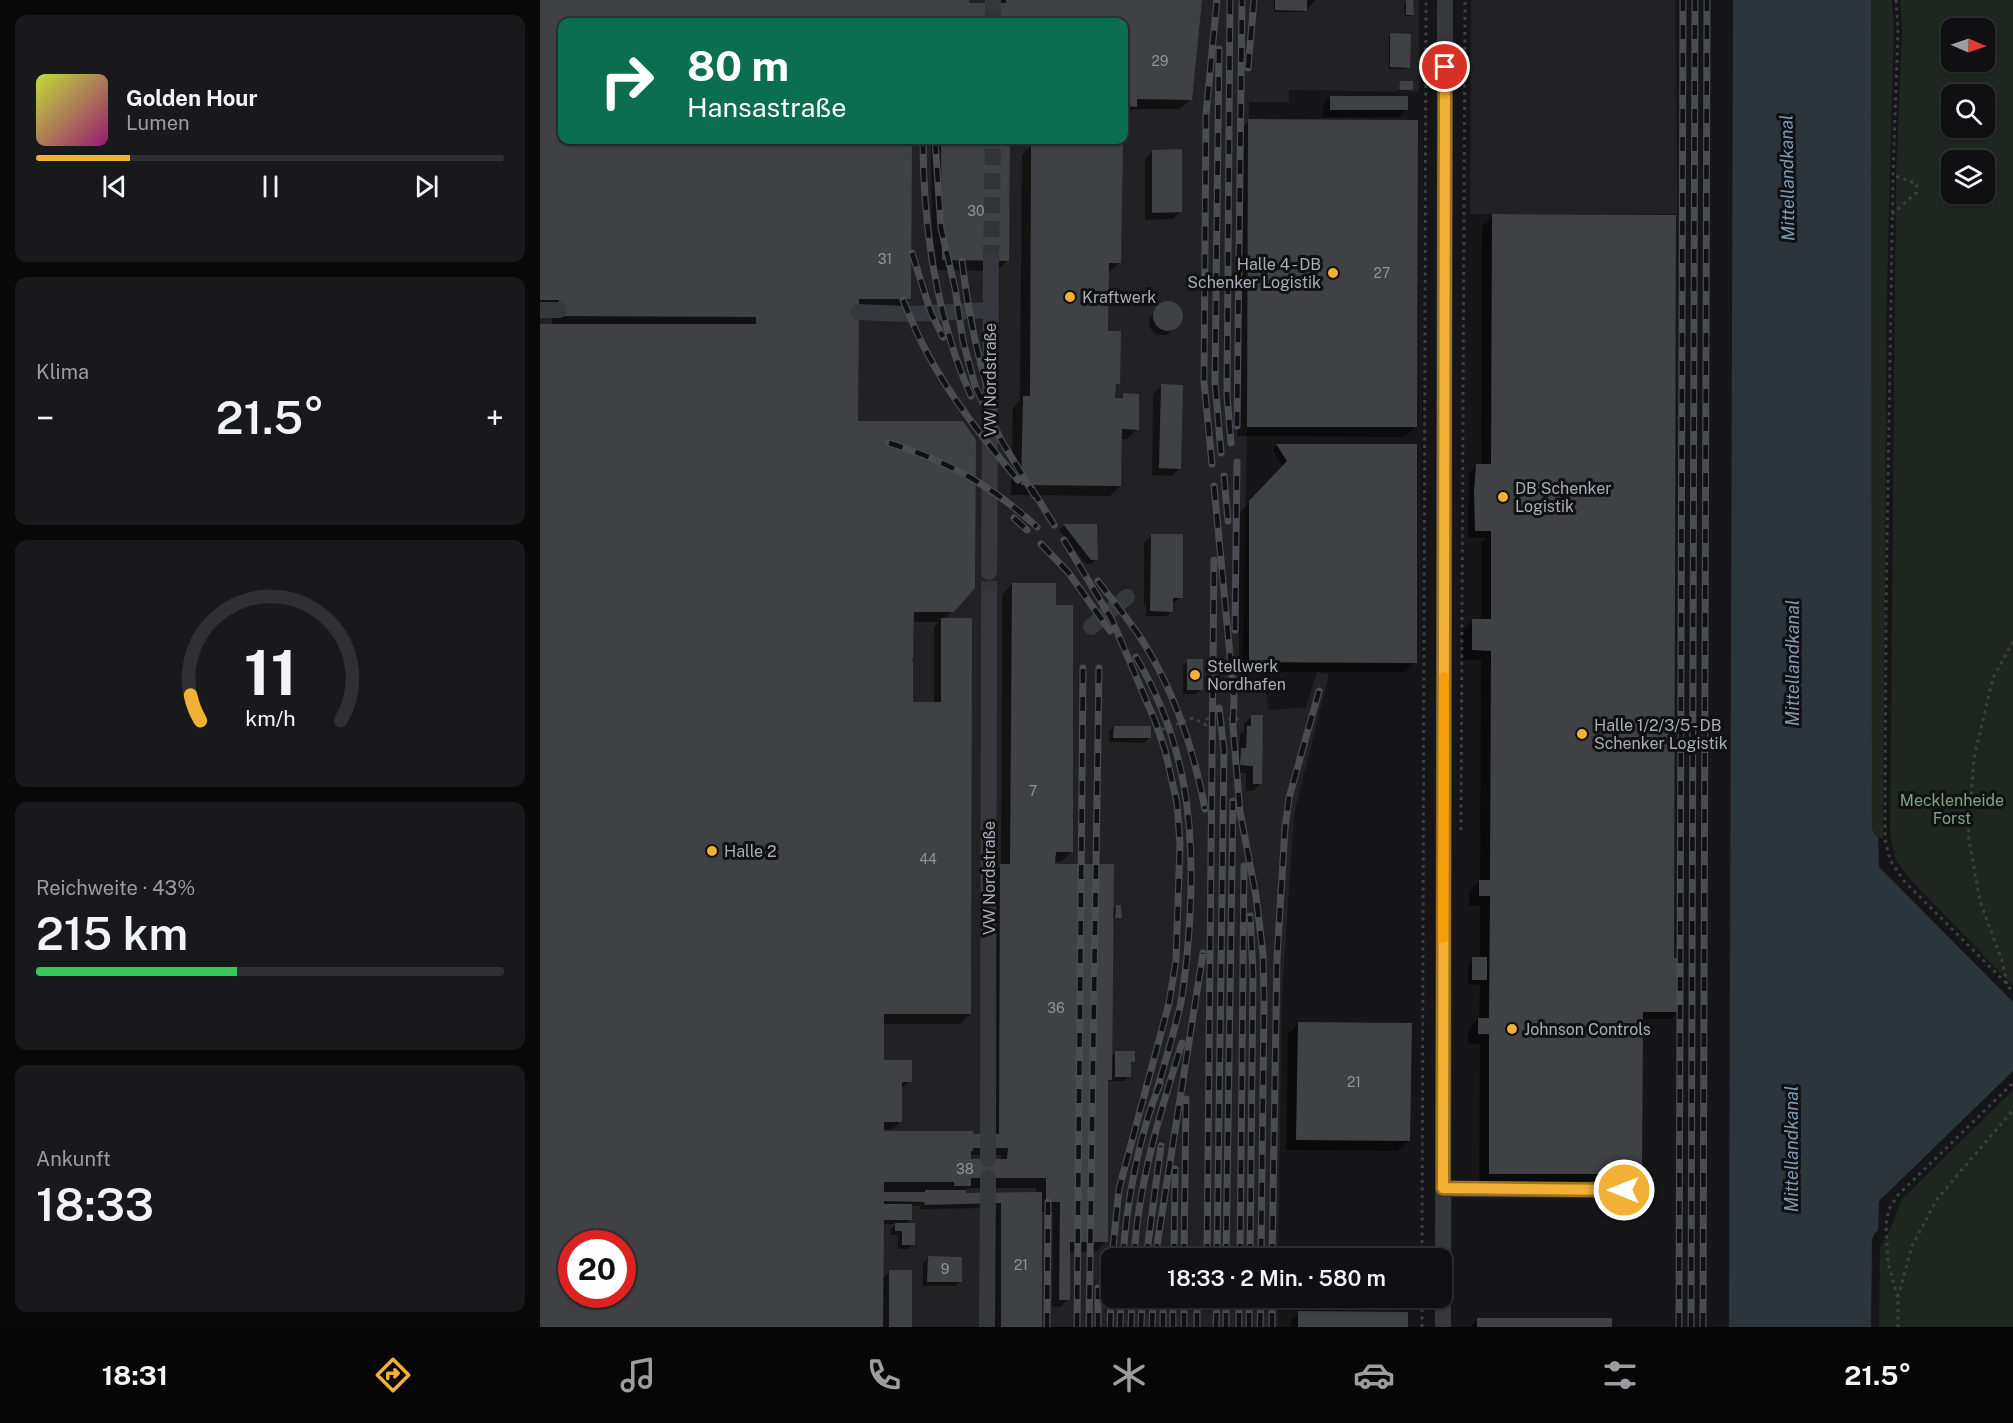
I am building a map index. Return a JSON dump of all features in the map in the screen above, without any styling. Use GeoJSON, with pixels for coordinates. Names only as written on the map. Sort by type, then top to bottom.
{"type":"FeatureCollection","features":[{"type":"Feature","properties":{"kind":"street"},"geometry":{"type":"LineString","coordinates":[[1443,1327],[1445,0]]}},
{"type":"Feature","properties":{"kind":"street","name":"VW Nordstraße"},"geometry":{"type":"LineString","coordinates":[[989,572],[991,261]]}},
{"type":"Feature","properties":{"kind":"street"},"geometry":{"type":"LineString","coordinates":[[540,310],[559,310]]}},
{"type":"Feature","properties":{"kind":"street"},"geometry":{"type":"LineString","coordinates":[[858,312],[909,314],[990,310]]}},
{"type":"Feature","properties":{"kind":"street","name":"VW Nordstraße"},"geometry":{"type":"LineString","coordinates":[[988,1159],[989,597]]}},
{"type":"Feature","properties":{"kind":"street"},"geometry":{"type":"LineString","coordinates":[[1090,627],[1127,597]]}},
{"type":"Feature","properties":{"kind":"street"},"geometry":{"type":"LineString","coordinates":[[987,1327],[988,1178]]}},
{"type":"Feature","properties":{"kind":"street"},"geometry":{"type":"LineString","coordinates":[[1443,1188],[1647,1190]]}},
{"type":"Feature","properties":{"kind":"path"},"geometry":{"type":"LineString","coordinates":[[1422,1248],[1426,0]]}},
{"type":"Feature","properties":{"kind":"path"},"geometry":{"type":"LineString","coordinates":[[1461,835],[1465,0]]}},
{"type":"Feature","properties":{"kind":"path"},"geometry":{"type":"LineString","coordinates":[[1896,0],[1898,29],[1892,214],[1885,839],[1890,860],[1904,881],[2007,984],[2013,993]]}},
{"type":"Feature","properties":{"kind":"path"},"geometry":{"type":"LineString","coordinates":[[1892,214],[1916,193],[1917,184],[1893,175]]}},
{"type":"Feature","properties":{"kind":"path"},"geometry":{"type":"LineString","coordinates":[[2007,984],[2002,961],[1980,901],[1968,835],[1974,758],[1993,678],[2013,642]]}},
{"type":"Feature","properties":{"kind":"path"},"geometry":{"type":"LineString","coordinates":[[1155,732],[1193,717],[1206,724],[1207,719],[1241,719]]}},
{"type":"Feature","properties":{"kind":"path"},"geometry":{"type":"LineString","coordinates":[[1898,1299],[1888,1263],[1886,1224],[1889,1209],[1898,1195],[2013,1083]]}},
{"type":"Feature","properties":{"kind":"path"},"geometry":{"type":"LineString","coordinates":[[1898,1327],[1898,1299],[1912,1246],[1937,1199],[2013,1110]]}},
{"type":"Feature","properties":{"kind":"path"},"geometry":{"type":"LineString","coordinates":[[1422,1308],[1422,1327]]}},
{"type":"Feature","properties":{"kind":"shaded area"},"geometry":{"type":"Polygon","coordinates":[[[540,0],[1419,0],[1419,92],[1289,90],[1289,102],[1249,102],[1247,425],[1242,693],[1266,693],[1269,710],[1306,707],[1317,672],[1329,674],[1294,815],[1282,995],[1278,1248],[1101,1248],[1101,1308],[1278,1308],[1278,1327],[540,1327],[540,0]]]}},
{"type":"Feature","properties":{"kind":"shaded area"},"geometry":{"type":"Polygon","coordinates":[[[1471,0],[1675,0],[1677,214],[1470,214],[1471,0]]]}},
{"type":"Feature","properties":{"kind":"green space"},"geometry":{"type":"Polygon","coordinates":[[[1871,0],[1892,0],[1894,28],[1887,289],[1883,839],[1874,834],[1872,828],[1871,0]]]}},
{"type":"Feature","properties":{"kind":"green space","name":"Mecklenheide Forst"},"geometry":{"type":"Polygon","coordinates":[[[1900,0],[2013,0],[2013,986],[1909,878],[1895,859],[1890,834],[1896,174],[1902,29],[1900,0]]]}},
{"type":"Feature","properties":{"kind":"green space"},"geometry":{"type":"Polygon","coordinates":[[[2013,1090],[2013,1327],[1879,1327],[1880,1248],[1901,1200],[2013,1090]]]}},
{"type":"Feature","properties":{"kind":"water","name":"Mittellandkanal"},"geometry":{"type":"Polygon","coordinates":[[[1733,0],[1871,0],[1872,828],[1878,837],[1879,867],[2013,1002],[2013,1071],[1879,1201],[1878,1230],[1872,1241],[1871,1327],[1729,1327],[1733,0]]]}},
{"type":"Feature","properties":{"kind":"building"},"geometry":{"type":"Polygon","coordinates":[[[540,0],[969,0],[969,3],[1006,3],[1006,0],[1202,0],[1192,100],[1137,99],[1137,107],[1128,106],[1128,18],[558,18],[558,144],[912,144],[911,299],[859,299],[858,421],[963,421],[976,440],[975,588],[954,612],[914,612],[913,658],[911,661],[913,661],[913,702],[941,702],[941,618],[972,618],[971,1014],[884,1014],[884,1060],[912,1060],[912,1082],[902,1082],[902,1122],[884,1122],[884,1131],[973,1131],[974,1134],[999,1134],[1000,864],[1010,864],[1012,583],[1056,583],[1056,605],[1073,605],[1073,852],[1056,852],[1055,864],[1114,864],[1112,1080],[1108,1080],[1108,1242],[1070,1242],[1070,1300],[1059,1300],[1060,1202],[1046,1202],[1046,1178],[971,1178],[971,1186],[954,1186],[954,1182],[884,1182],[884,1192],[966,1190],[966,1193],[1042,1192],[1042,1327],[1001,1327],[1001,1203],[925,1205],[924,1202],[884,1201],[884,1204],[912,1204],[912,1220],[884,1220],[883,1327],[540,1327],[540,324],[756,324],[756,317],[559,316],[559,300],[540,300],[540,0]],[[973,1148],[971,1151],[971,1159],[1007,1159],[1008,1148],[973,1148]]]}},
{"type":"Feature","properties":{"kind":"building"},"geometry":{"type":"Polygon","coordinates":[[[1275,0],[1307,0],[1307,11],[1275,10],[1275,0]]]}},
{"type":"Feature","properties":{"kind":"building"},"geometry":{"type":"Polygon","coordinates":[[[1406,0],[1413,0],[1414,15],[1406,15],[1406,0]]]}},
{"type":"Feature","properties":{"kind":"building"},"geometry":{"type":"Polygon","coordinates":[[[1390,33],[1411,34],[1410,68],[1390,67],[1390,33]]]}},
{"type":"Feature","properties":{"kind":"building"},"geometry":{"type":"Polygon","coordinates":[[[1400,81],[1413,81],[1413,90],[1399,90],[1400,81]]]}},
{"type":"Feature","properties":{"kind":"building"},"geometry":{"type":"Polygon","coordinates":[[[1330,96],[1408,96],[1408,110],[1330,110],[1330,96]]]}},
{"type":"Feature","properties":{"kind":"building","name":"Halle 4 - DB Schenker Logistik"},"geometry":{"type":"Polygon","coordinates":[[[1248,119],[1418,120],[1417,427],[1247,427],[1248,119]]]}},
{"type":"Feature","properties":{"kind":"building"},"geometry":{"type":"Polygon","coordinates":[[[941,144],[1010,144],[1009,261],[942,260],[941,144]]]}},
{"type":"Feature","properties":{"kind":"building"},"geometry":{"type":"Polygon","coordinates":[[[1031,144],[1123,144],[1121,263],[1109,263],[1108,331],[1121,331],[1120,384],[1116,384],[1115,398],[1123,398],[1123,393],[1139,394],[1139,430],[1122,429],[1121,486],[1021,485],[1023,396],[1030,396],[1031,144]]]}},
{"type":"Feature","properties":{"kind":"building"},"geometry":{"type":"Polygon","coordinates":[[[1182,149],[1182,212],[1152,213],[1152,150],[1182,149]]]}},
{"type":"Feature","properties":{"kind":"building","name":"Halle 1/2/3/5 - DB Schenker Logistik"},"geometry":{"type":"Polygon","coordinates":[[[1492,214],[1676,215],[1674,958],[1680,958],[1680,1012],[1643,1012],[1642,1174],[1489,1174],[1489,1034],[1478,1034],[1478,1018],[1489,1018],[1490,896],[1479,896],[1479,880],[1490,880],[1491,651],[1472,650],[1472,619],[1491,619],[1491,531],[1475,531],[1474,491],[1476,464],[1491,464],[1492,214]]]}},
{"type":"Feature","properties":{"kind":"building"},"geometry":{"type":"Polygon","coordinates":[[[1168,301],[1179,305],[1183,316],[1179,327],[1168,331],[1157,327],[1153,316],[1157,305],[1168,301]]]}},
{"type":"Feature","properties":{"kind":"building"},"geometry":{"type":"Polygon","coordinates":[[[1161,384],[1183,385],[1181,469],[1159,468],[1161,384]]]}},
{"type":"Feature","properties":{"kind":"building"},"geometry":{"type":"Polygon","coordinates":[[[1276,444],[1417,444],[1417,663],[1249,662],[1249,501],[1287,461],[1276,444]]]}},
{"type":"Feature","properties":{"kind":"building"},"geometry":{"type":"Polygon","coordinates":[[[1063,524],[1097,524],[1098,560],[1091,560],[1063,524]]]}},
{"type":"Feature","properties":{"kind":"building"},"geometry":{"type":"Polygon","coordinates":[[[1151,534],[1183,534],[1183,598],[1173,598],[1173,612],[1150,611],[1151,534]]]}},
{"type":"Feature","properties":{"kind":"building","name":"Stellwerk Nordhafen"},"geometry":{"type":"Polygon","coordinates":[[[1187,659],[1203,659],[1203,690],[1187,690],[1187,659]]]}},
{"type":"Feature","properties":{"kind":"building"},"geometry":{"type":"Polygon","coordinates":[[[1251,715],[1263,715],[1262,784],[1253,784],[1253,766],[1240,765],[1241,748],[1246,748],[1247,726],[1251,726],[1251,715]]]}},
{"type":"Feature","properties":{"kind":"building"},"geometry":{"type":"Polygon","coordinates":[[[1114,726],[1151,726],[1151,738],[1113,738],[1114,726]]]}},
{"type":"Feature","properties":{"kind":"building"},"geometry":{"type":"Polygon","coordinates":[[[1116,905],[1121,905],[1122,918],[1115,918],[1116,905]]]}},
{"type":"Feature","properties":{"kind":"building"},"geometry":{"type":"Polygon","coordinates":[[[1472,957],[1487,957],[1487,980],[1472,980],[1472,957]]]}},
{"type":"Feature","properties":{"kind":"building"},"geometry":{"type":"Polygon","coordinates":[[[1298,1022],[1412,1023],[1410,1141],[1296,1140],[1298,1022]]]}},
{"type":"Feature","properties":{"kind":"building"},"geometry":{"type":"Polygon","coordinates":[[[1115,1051],[1135,1051],[1135,1062],[1131,1062],[1131,1077],[1115,1077],[1115,1051]]]}},
{"type":"Feature","properties":{"kind":"building"},"geometry":{"type":"Polygon","coordinates":[[[895,1223],[915,1223],[915,1245],[902,1245],[902,1231],[895,1231],[895,1223]]]}},
{"type":"Feature","properties":{"kind":"building"},"geometry":{"type":"Polygon","coordinates":[[[928,1256],[962,1257],[962,1282],[927,1282],[928,1256]]]}},
{"type":"Feature","properties":{"kind":"building"},"geometry":{"type":"Polygon","coordinates":[[[889,1270],[912,1270],[912,1327],[889,1327],[889,1270]]]}},
{"type":"Feature","properties":{"kind":"building"},"geometry":{"type":"Polygon","coordinates":[[[1298,1311],[1408,1312],[1408,1327],[1298,1327],[1298,1311]]]}},
{"type":"Feature","properties":{"kind":"building"},"geometry":{"type":"Polygon","coordinates":[[[1477,1318],[1612,1318],[1612,1327],[1477,1327],[1477,1318]]]}},
{"type":"Feature","properties":{"kind":"tunnel"},"geometry":{"type":"LineString","coordinates":[[993,3],[993,18]]}},
{"type":"Feature","properties":{"kind":"tunnel"},"geometry":{"type":"LineString","coordinates":[[991,261],[993,144]]}},
{"type":"Feature","properties":{"kind":"tunnel"},"geometry":{"type":"LineString","coordinates":[[989,572],[989,597]]}},
{"type":"Feature","properties":{"kind":"railway"},"geometry":{"type":"LineString","coordinates":[[1212,464],[1204,382],[1206,114],[1217,0]]}},
{"type":"Feature","properties":{"kind":"railway"},"geometry":{"type":"LineString","coordinates":[[1230,0],[1227,395],[1231,443]]}},
{"type":"Feature","properties":{"kind":"railway"},"geometry":{"type":"LineString","coordinates":[[1237,426],[1242,0]]}},
{"type":"Feature","properties":{"kind":"railway"},"geometry":{"type":"LineString","coordinates":[[1248,68],[1254,0]]}},
{"type":"Feature","properties":{"kind":"railway"},"geometry":{"type":"LineString","coordinates":[[1679,1327],[1683,0]]}},
{"type":"Feature","properties":{"kind":"railway"},"geometry":{"type":"LineString","coordinates":[[1691,1327],[1695,0]]}},
{"type":"Feature","properties":{"kind":"railway"},"geometry":{"type":"LineString","coordinates":[[1703,1327],[1707,0]]}},
{"type":"Feature","properties":{"kind":"railway"},"geometry":{"type":"LineString","coordinates":[[1219,49],[1215,382],[1221,453]]}},
{"type":"Feature","properties":{"kind":"railway"},"geometry":{"type":"LineString","coordinates":[[923,144],[929,238],[940,303],[959,366],[971,396]]}},
{"type":"Feature","properties":{"kind":"railway"},"geometry":{"type":"LineString","coordinates":[[935,144],[941,228],[955,288],[963,341],[975,386],[1001,440],[1035,496]]}},
{"type":"Feature","properties":{"kind":"railway"},"geometry":{"type":"LineString","coordinates":[[912,253],[931,313],[943,337]]}},
{"type":"Feature","properties":{"kind":"railway"},"geometry":{"type":"LineString","coordinates":[[962,261],[974,335],[994,407]]}},
{"type":"Feature","properties":{"kind":"railway"},"geometry":{"type":"LineString","coordinates":[[903,300],[921,341],[944,383],[979,432],[1018,480]]}},
{"type":"Feature","properties":{"kind":"railway"},"geometry":{"type":"LineString","coordinates":[[889,443],[931,458],[968,476],[1003,499],[1037,527]]}},
{"type":"Feature","properties":{"kind":"railway"},"geometry":{"type":"LineString","coordinates":[[1235,630],[1237,462]]}},
{"type":"Feature","properties":{"kind":"railway"},"geometry":{"type":"LineString","coordinates":[[1224,476],[1228,521]]}},
{"type":"Feature","properties":{"kind":"railway"},"geometry":{"type":"LineString","coordinates":[[1214,486],[1234,698],[1233,726],[1240,812],[1256,896],[1263,954],[1261,1248]]}},
{"type":"Feature","properties":{"kind":"railway"},"geometry":{"type":"LineString","coordinates":[[1032,489],[1054,525]]}},
{"type":"Feature","properties":{"kind":"railway"},"geometry":{"type":"LineString","coordinates":[[1014,518],[1027,530]]}},
{"type":"Feature","properties":{"kind":"railway"},"geometry":{"type":"LineString","coordinates":[[1064,540],[1112,620],[1155,721],[1165,750],[1177,803],[1180,844],[1176,960],[1169,1003],[1119,1189],[1113,1248]]}},
{"type":"Feature","properties":{"kind":"railway"},"geometry":{"type":"LineString","coordinates":[[1041,544],[1068,572],[1110,631]]}},
{"type":"Feature","properties":{"kind":"railway"},"geometry":{"type":"LineString","coordinates":[[1207,1248],[1214,560]]}},
{"type":"Feature","properties":{"kind":"railway"},"geometry":{"type":"LineString","coordinates":[[1098,581],[1142,640],[1164,680],[1189,743],[1205,809]]}},
{"type":"Feature","properties":{"kind":"railway"},"geometry":{"type":"LineString","coordinates":[[1136,657],[1153,688],[1176,750],[1188,814],[1191,847],[1190,916],[1184,984],[1180,1007],[1157,1090]]}},
{"type":"Feature","properties":{"kind":"railway"},"geometry":{"type":"LineString","coordinates":[[1077,1327],[1083,668]]}},
{"type":"Feature","properties":{"kind":"railway"},"geometry":{"type":"LineString","coordinates":[[1089,1327],[1099,668]]}},
{"type":"Feature","properties":{"kind":"railway"},"geometry":{"type":"LineString","coordinates":[[1272,1248],[1277,958],[1285,828],[1289,798],[1319,691]]}},
{"type":"Feature","properties":{"kind":"railway"},"geometry":{"type":"LineString","coordinates":[[1217,1248],[1224,750],[1219,708]]}},
{"type":"Feature","properties":{"kind":"railway"},"geometry":{"type":"LineString","coordinates":[[1226,1248],[1233,801]]}},
{"type":"Feature","properties":{"kind":"railway"},"geometry":{"type":"LineString","coordinates":[[1240,1248],[1244,866]]}},
{"type":"Feature","properties":{"kind":"railway"},"geometry":{"type":"LineString","coordinates":[[1250,916],[1253,973],[1250,1248]]}},
{"type":"Feature","properties":{"kind":"railway"},"geometry":{"type":"LineString","coordinates":[[1157,1248],[1203,953]]}},
{"type":"Feature","properties":{"kind":"railway"},"geometry":{"type":"LineString","coordinates":[[1135,1248],[1145,1176],[1158,1122],[1182,1043]]}},
{"type":"Feature","properties":{"kind":"railway"},"geometry":{"type":"LineString","coordinates":[[1124,1248],[1127,1215],[1140,1147],[1160,1084]]}},
{"type":"Feature","properties":{"kind":"railway"},"geometry":{"type":"LineString","coordinates":[[1184,1248],[1186,1099]]}},
{"type":"Feature","properties":{"kind":"railway"},"geometry":{"type":"LineString","coordinates":[[1147,1248],[1161,1146]]}},
{"type":"Feature","properties":{"kind":"railway"},"geometry":{"type":"LineString","coordinates":[[1174,1248],[1175,1169]]}},
{"type":"Feature","properties":{"kind":"railway"},"geometry":{"type":"LineString","coordinates":[[1047,1327],[1048,1202]]}},
{"type":"Feature","properties":{"kind":"railway"},"geometry":{"type":"LineString","coordinates":[[1098,1288],[1098,1327]]}},
{"type":"Feature","properties":{"kind":"railway"},"geometry":{"type":"LineString","coordinates":[[1110,1327],[1111,1308]]}},
{"type":"Feature","properties":{"kind":"railway"},"geometry":{"type":"LineString","coordinates":[[1120,1327],[1121,1308]]}},
{"type":"Feature","properties":{"kind":"railway"},"geometry":{"type":"LineString","coordinates":[[1131,1327],[1132,1308]]}},
{"type":"Feature","properties":{"kind":"railway"},"geometry":{"type":"LineString","coordinates":[[1141,1327],[1142,1308]]}},
{"type":"Feature","properties":{"kind":"railway"},"geometry":{"type":"LineString","coordinates":[[1152,1327],[1153,1308]]}},
{"type":"Feature","properties":{"kind":"railway"},"geometry":{"type":"LineString","coordinates":[[1163,1308],[1163,1327]]}},
{"type":"Feature","properties":{"kind":"railway"},"geometry":{"type":"LineString","coordinates":[[1173,1308],[1173,1327]]}},
{"type":"Feature","properties":{"kind":"railway"},"geometry":{"type":"LineString","coordinates":[[1184,1308],[1184,1327]]}},
{"type":"Feature","properties":{"kind":"railway"},"geometry":{"type":"LineString","coordinates":[[1197,1308],[1197,1327]]}},
{"type":"Feature","properties":{"kind":"railway"},"geometry":{"type":"LineString","coordinates":[[1216,1327],[1217,1308]]}},
{"type":"Feature","properties":{"kind":"railway"},"geometry":{"type":"LineString","coordinates":[[1226,1308],[1226,1327]]}},
{"type":"Feature","properties":{"kind":"railway"},"geometry":{"type":"LineString","coordinates":[[1239,1308],[1239,1327]]}},
{"type":"Feature","properties":{"kind":"railway"},"geometry":{"type":"LineString","coordinates":[[1249,1308],[1249,1327]]}},
{"type":"Feature","properties":{"kind":"railway"},"geometry":{"type":"LineString","coordinates":[[1260,1327],[1261,1308]]}},
{"type":"Feature","properties":{"kind":"railway"},"geometry":{"type":"LineString","coordinates":[[1272,1308],[1272,1327]]}},
{"type":"Feature","properties":{"kind":"slow traffic"},"geometry":{"type":"LineString","coordinates":[[1443,938],[1444,677]]}},
{"type":"Feature","properties":{"kind":"place","name":"Halle 4 - DB Schenker Logistik"},"geometry":{"type":"Point","coordinates":[1333,273]}},
{"type":"Feature","properties":{"kind":"place","name":"Kraftwerk"},"geometry":{"type":"Point","coordinates":[1070,297]}},
{"type":"Feature","properties":{"kind":"place","name":"DB Schenker Logistik"},"geometry":{"type":"Point","coordinates":[1503,497]}},
{"type":"Feature","properties":{"kind":"place","name":"Stellwerk Nordhafen"},"geometry":{"type":"Point","coordinates":[1195,675]}},
{"type":"Feature","properties":{"kind":"place","name":"Halle 1/2/3/5 - DB Schenker Logistik"},"geometry":{"type":"Point","coordinates":[1582,734]}},
{"type":"Feature","properties":{"kind":"place","name":"Halle 2"},"geometry":{"type":"Point","coordinates":[712,851]}},
{"type":"Feature","properties":{"kind":"place","name":"Johnson Controls"},"geometry":{"type":"Point","coordinates":[1512,1029]}},
{"type":"Feature","properties":{"kind":"route"},"geometry":{"type":"LineString","coordinates":[[1445,67],[1443,1188],[1624,1190]]}}]}
